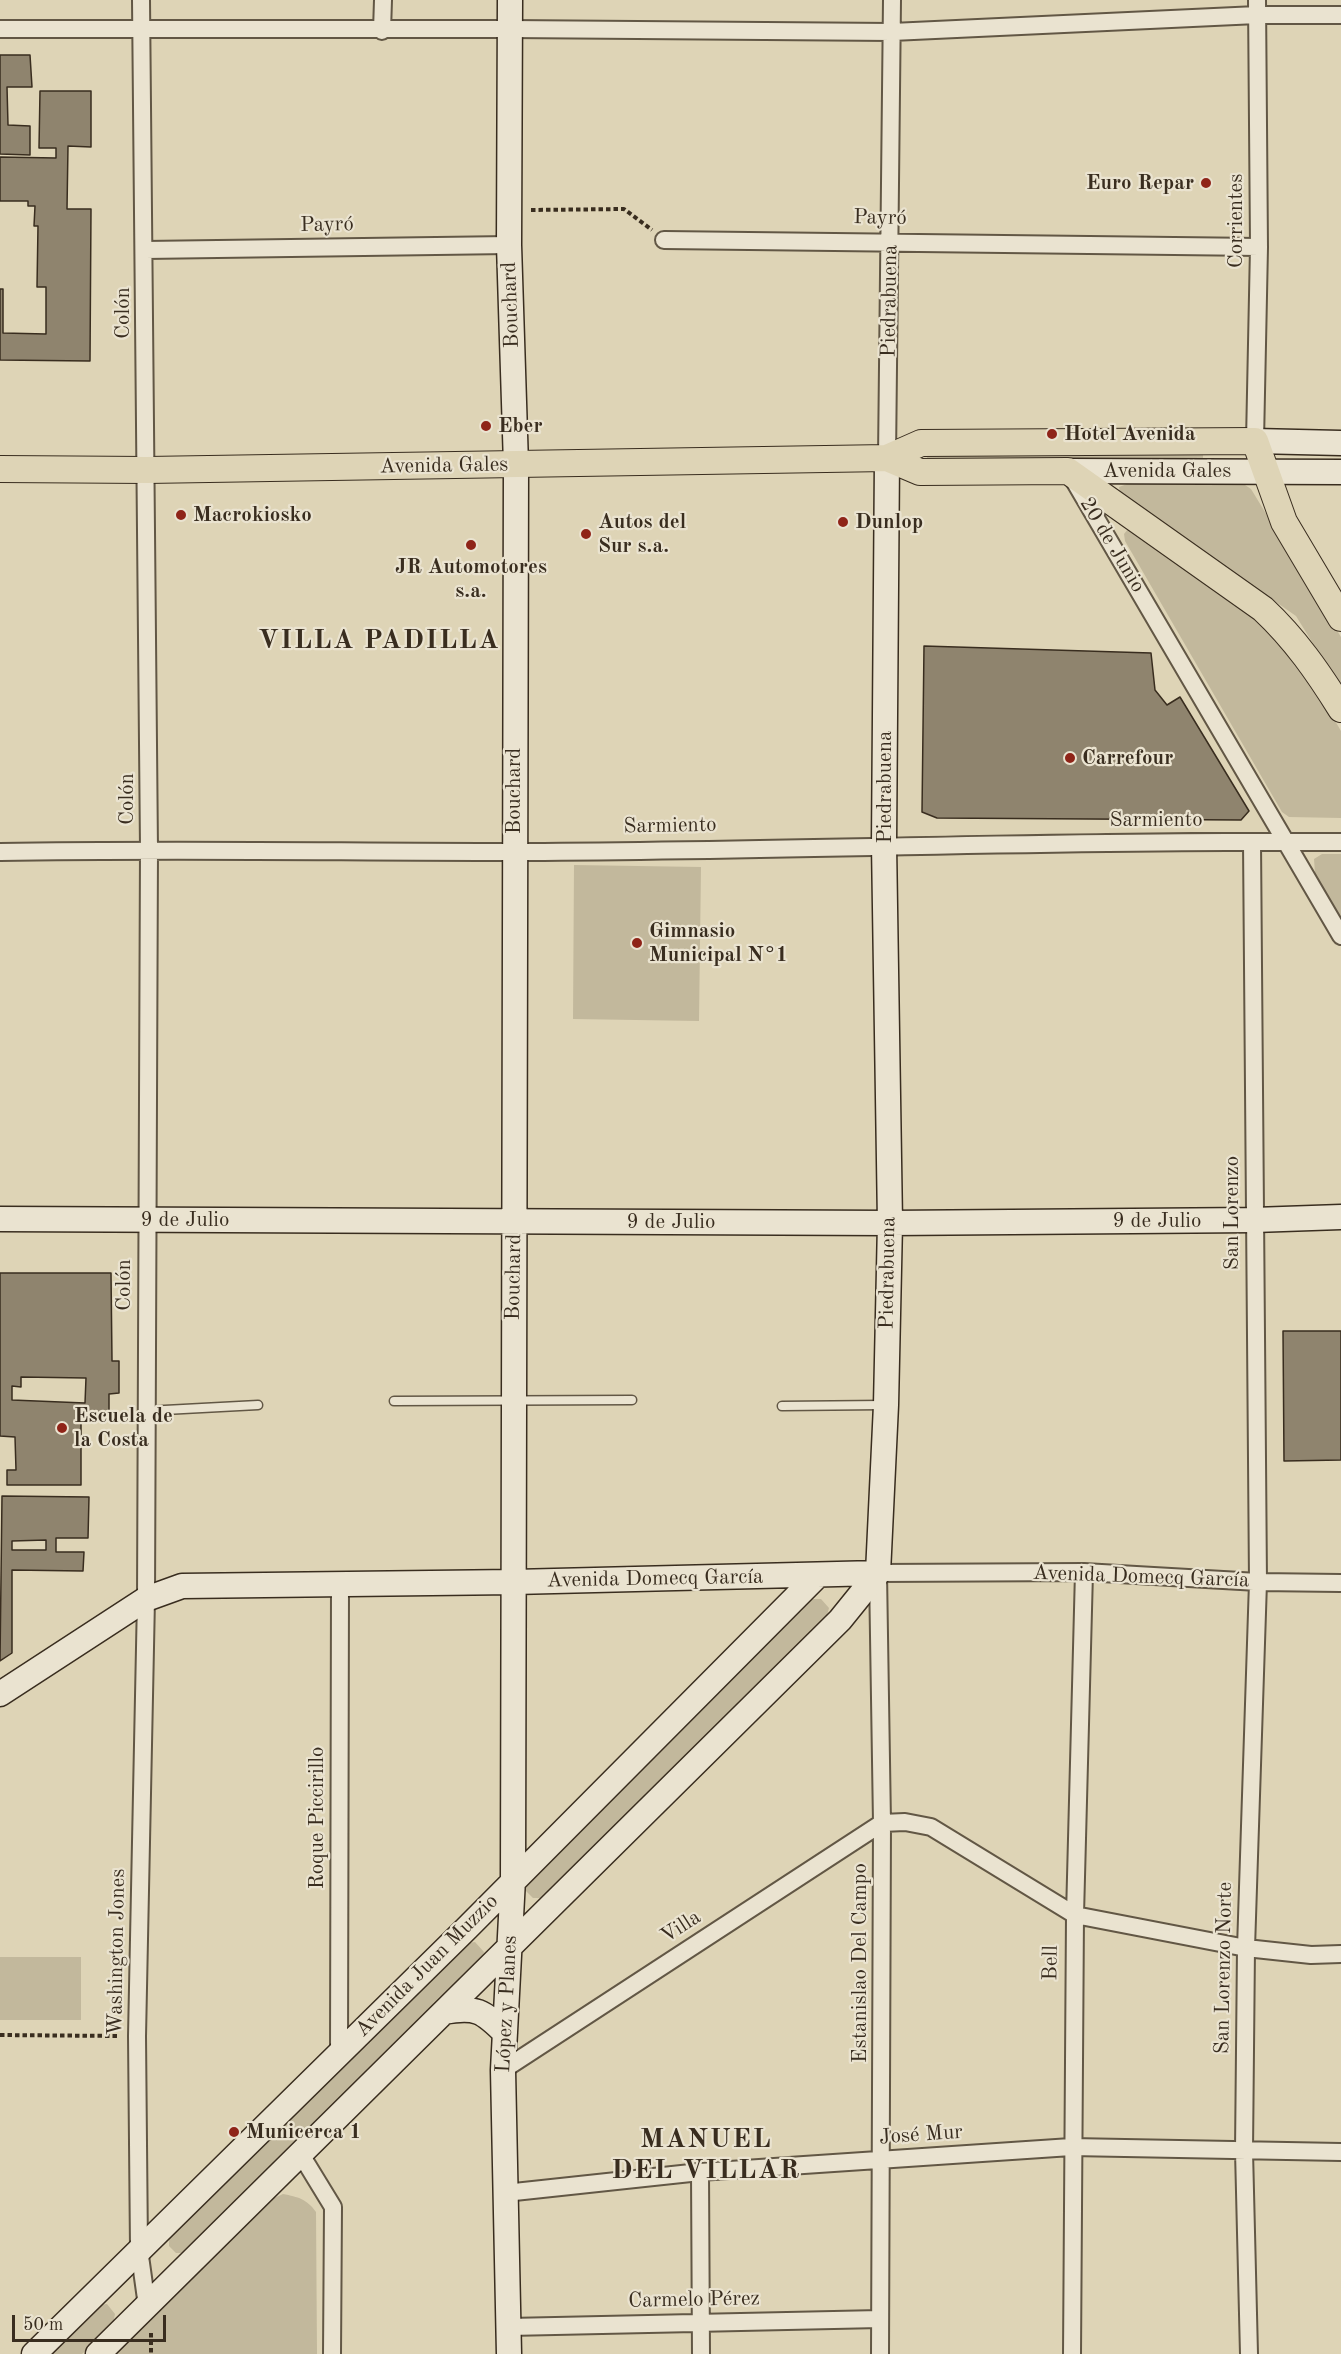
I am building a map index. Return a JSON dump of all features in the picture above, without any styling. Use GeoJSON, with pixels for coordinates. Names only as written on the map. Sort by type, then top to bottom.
{"type":"FeatureCollection","features":[{"type":"Feature","properties":{"kind":"main road","name":"Bouchard"},"geometry":{"type":"LineString","coordinates":[[510,0],[509,245],[516,465],[514,852],[516,1221],[512,1401],[514,1582]]}},
{"type":"Feature","properties":{"kind":"main road"},"geometry":{"type":"LineString","coordinates":[[1255,441],[1284,522],[1341,618]]}},
{"type":"Feature","properties":{"kind":"main road","name":"Avenida Gales"},"geometry":{"type":"LineString","coordinates":[[0,469],[147,470],[887,458],[921,443],[1341,442]]}},
{"type":"Feature","properties":{"kind":"main road","name":"Avenida Gales"},"geometry":{"type":"LineString","coordinates":[[887,458],[920,472],[1341,472]]}},
{"type":"Feature","properties":{"kind":"main road","name":"Piedrabuena"},"geometry":{"type":"LineString","coordinates":[[878,1573],[886,1405],[890,1222],[884,844],[887,458]]}},
{"type":"Feature","properties":{"kind":"main road","name":"20 de Junio"},"geometry":{"type":"LineString","coordinates":[[1068,471],[1263,609],[1286,630],[1308,657],[1341,708]]}},
{"type":"Feature","properties":{"kind":"main road","name":"9 de Julio"},"geometry":{"type":"LineString","coordinates":[[0,1219],[890,1222],[1254,1220],[1341,1217]]}},
{"type":"Feature","properties":{"kind":"main road","name":"Avenida Domecq García"},"geometry":{"type":"LineString","coordinates":[[0,1694],[146,1599],[182,1586],[514,1582],[878,1573]]}},
{"type":"Feature","properties":{"kind":"main road","name":"Avenida Juan Muzzio"},"geometry":{"type":"LineString","coordinates":[[98,2354],[840,1620],[878,1573]]}},
{"type":"Feature","properties":{"kind":"main road","name":"Avenida Juan Muzzio"},"geometry":{"type":"LineString","coordinates":[[34,2354],[818,1575]]}},
{"type":"Feature","properties":{"kind":"main road","name":"López y Planes"},"geometry":{"type":"LineString","coordinates":[[509,2354],[503,2070],[513,1879],[514,1582]]}},
{"type":"Feature","properties":{"kind":"main road"},"geometry":{"type":"LineString","coordinates":[[444,2012],[466,2008],[486,2013],[506,2033]]}},
{"type":"Feature","properties":{"kind":"street","name":"Colón"},"geometry":{"type":"LineString","coordinates":[[141,0],[149,849],[146,1599]]}},
{"type":"Feature","properties":{"kind":"street"},"geometry":{"type":"LineString","coordinates":[[382,31],[383,0]]}},
{"type":"Feature","properties":{"kind":"street","name":"Piedrabuena"},"geometry":{"type":"LineString","coordinates":[[887,458],[892,0]]}},
{"type":"Feature","properties":{"kind":"street"},"geometry":{"type":"LineString","coordinates":[[0,29],[892,32],[1257,7],[1341,15]]}},
{"type":"Feature","properties":{"kind":"street","name":"Corrientes"},"geometry":{"type":"LineString","coordinates":[[1255,441],[1259,248],[1257,7]]}},
{"type":"Feature","properties":{"kind":"street","name":"Payró"},"geometry":{"type":"LineString","coordinates":[[664,240],[891,241],[1259,248]]}},
{"type":"Feature","properties":{"kind":"street","name":"Payró"},"geometry":{"type":"LineString","coordinates":[[145,250],[509,245]]}},
{"type":"Feature","properties":{"kind":"street","name":"20 de Junio"},"geometry":{"type":"LineString","coordinates":[[1068,471],[1288,842],[1341,936]]}},
{"type":"Feature","properties":{"kind":"street","name":"San Lorenzo"},"geometry":{"type":"LineString","coordinates":[[1252,842],[1258,1582]]}},
{"type":"Feature","properties":{"kind":"street","name":"Sarmiento"},"geometry":{"type":"LineString","coordinates":[[0,852],[149,849],[514,852],[884,844],[1341,842]]}},
{"type":"Feature","properties":{"kind":"street","name":"Avenida Domecq García"},"geometry":{"type":"LineString","coordinates":[[878,1573],[1084,1572],[1258,1582],[1341,1583]]}},
{"type":"Feature","properties":{"kind":"street","name":"Bell"},"geometry":{"type":"LineString","coordinates":[[1072,2354],[1071,2147],[1084,1572]]}},
{"type":"Feature","properties":{"kind":"street","name":"Estanislao Del Campo"},"geometry":{"type":"LineString","coordinates":[[878,1573],[882,1822],[880,2354]]}},
{"type":"Feature","properties":{"kind":"street","name":"San Lorenzo Norte"},"geometry":{"type":"LineString","coordinates":[[1249,2354],[1244,2151],[1246,1948],[1258,1582]]}},
{"type":"Feature","properties":{"kind":"street","name":"Roque Piccirillo"},"geometry":{"type":"LineString","coordinates":[[339,2053],[340,1584]]}},
{"type":"Feature","properties":{"kind":"street","name":"Washington Jones"},"geometry":{"type":"LineString","coordinates":[[146,1599],[137,2036],[139,2249],[147,2306]]}},
{"type":"Feature","properties":{"kind":"street"},"geometry":{"type":"LineString","coordinates":[[882,1822],[905,1822],[931,1827],[1075,1915],[1246,1948],[1311,1955],[1341,1954]]}},
{"type":"Feature","properties":{"kind":"street","name":"Villa"},"geometry":{"type":"LineString","coordinates":[[503,2070],[882,1822]]}},
{"type":"Feature","properties":{"kind":"street","name":"José Mur"},"geometry":{"type":"LineString","coordinates":[[505,2193],[700,2172],[1071,2147],[1341,2152]]}},
{"type":"Feature","properties":{"kind":"street"},"geometry":{"type":"LineString","coordinates":[[300,2153],[333,2207],[332,2354]]}},
{"type":"Feature","properties":{"kind":"street"},"geometry":{"type":"LineString","coordinates":[[700,2172],[701,2354]]}},
{"type":"Feature","properties":{"kind":"street","name":"Carmelo Pérez"},"geometry":{"type":"LineString","coordinates":[[509,2327],[880,2319]]}},
{"type":"Feature","properties":{"kind":"lane"},"geometry":{"type":"LineString","coordinates":[[394,1401],[632,1400]]}},
{"type":"Feature","properties":{"kind":"lane"},"geometry":{"type":"LineString","coordinates":[[146,1411],[258,1405]]}},
{"type":"Feature","properties":{"kind":"lane"},"geometry":{"type":"LineString","coordinates":[[782,1406],[886,1405]]}},
{"type":"Feature","properties":{"kind":"path"},"geometry":{"type":"LineString","coordinates":[[510,210],[624,209],[664,240]]}},
{"type":"Feature","properties":{"kind":"path"},"geometry":{"type":"LineString","coordinates":[[0,2035],[137,2036]]}},
{"type":"Feature","properties":{"kind":"shaded area"},"geometry":{"type":"Polygon","coordinates":[[[927,450],[1203,451],[1203,459],[927,459],[927,450]]]}},
{"type":"Feature","properties":{"kind":"shaded area"},"geometry":{"type":"Polygon","coordinates":[[[1127,484],[1245,485],[1251,489],[1341,637],[1341,689],[1296,616],[1125,497],[1120,493],[1119,487],[1127,484]]]}},
{"type":"Feature","properties":{"kind":"shaded area"},"geometry":{"type":"Polygon","coordinates":[[[1128,529],[1239,601],[1300,661],[1341,731],[1341,818],[1289,817],[1282,812],[1125,541],[1124,534],[1128,529]]]}},
{"type":"Feature","properties":{"kind":"shaded area"},"geometry":{"type":"Polygon","coordinates":[[[1322,854],[1341,854],[1341,918],[1315,873],[1314,859],[1322,854]]]}},
{"type":"Feature","properties":{"kind":"shaded area","name":"Gimnasio Municipal N°1"},"geometry":{"type":"Polygon","coordinates":[[[574,865],[701,867],[699,1021],[573,1019],[574,865]]]}},
{"type":"Feature","properties":{"kind":"shaded area"},"geometry":{"type":"Polygon","coordinates":[[[813,1599],[821,1599],[829,1608],[826,1619],[541,1898],[533,1898],[526,1891],[526,1882],[813,1599]]]}},
{"type":"Feature","properties":{"kind":"shaded area"},"geometry":{"type":"Polygon","coordinates":[[[475,1942],[484,1952],[481,1962],[184,2253],[176,2253],[169,2246],[169,2237],[468,1943],[475,1942]]]}},
{"type":"Feature","properties":{"kind":"shaded area"},"geometry":{"type":"Polygon","coordinates":[[[0,1957],[81,1957],[81,2020],[0,2020],[0,1957]]]}},
{"type":"Feature","properties":{"kind":"shaded area"},"geometry":{"type":"Polygon","coordinates":[[[283,2194],[302,2199],[316,2212],[317,2354],[114,2354],[270,2200],[283,2194]]]}},
{"type":"Feature","properties":{"kind":"shaded area"},"geometry":{"type":"Polygon","coordinates":[[[107,2304],[115,2314],[113,2324],[82,2354],[49,2354],[99,2305],[107,2304]]]}},
{"type":"Feature","properties":{"kind":"building"},"geometry":{"type":"Polygon","coordinates":[[[0,55],[30,55],[32,87],[7,87],[8,125],[30,126],[30,155],[0,154],[0,55]]]}},
{"type":"Feature","properties":{"kind":"building"},"geometry":{"type":"Polygon","coordinates":[[[40,91],[91,91],[91,147],[68,146],[67,209],[91,209],[90,361],[0,360],[0,289],[3,289],[3,333],[46,334],[46,287],[37,287],[38,226],[34,226],[35,206],[28,206],[28,201],[0,201],[0,157],[56,158],[56,148],[39,148],[40,91]]]}},
{"type":"Feature","properties":{"kind":"building","name":"Carrefour"},"geometry":{"type":"Polygon","coordinates":[[[924,646],[1151,653],[1155,690],[1167,705],[1180,697],[1249,811],[1241,820],[937,818],[922,812],[924,646]]]}},
{"type":"Feature","properties":{"kind":"building"},"geometry":{"type":"Polygon","coordinates":[[[0,1273],[111,1273],[112,1361],[119,1361],[119,1393],[109,1394],[109,1412],[99,1412],[99,1420],[81,1420],[81,1485],[7,1485],[7,1470],[16,1470],[15,1437],[0,1436],[0,1273]],[[21,1377],[21,1387],[12,1386],[12,1400],[85,1403],[86,1378],[21,1377]]]}},
{"type":"Feature","properties":{"kind":"building"},"geometry":{"type":"Polygon","coordinates":[[[1283,1331],[1341,1331],[1341,1460],[1284,1461],[1283,1331]]]}},
{"type":"Feature","properties":{"kind":"building"},"geometry":{"type":"Polygon","coordinates":[[[2,1496],[89,1497],[88,1538],[56,1538],[56,1552],[84,1552],[83,1571],[12,1570],[12,1653],[0,1661],[2,1496]],[[46,1540],[12,1541],[12,1550],[46,1550],[46,1540]]]}},
{"type":"Feature","properties":{"kind":"place","name":"Euro Repar"},"geometry":{"type":"Point","coordinates":[1206,183]}},
{"type":"Feature","properties":{"kind":"place","name":"Eber"},"geometry":{"type":"Point","coordinates":[486,426]}},
{"type":"Feature","properties":{"kind":"place","name":"Hotel Avenida"},"geometry":{"type":"Point","coordinates":[1052,434]}},
{"type":"Feature","properties":{"kind":"place","name":"Macrokiosko"},"geometry":{"type":"Point","coordinates":[181,515]}},
{"type":"Feature","properties":{"kind":"place","name":"Dunlop"},"geometry":{"type":"Point","coordinates":[843,522]}},
{"type":"Feature","properties":{"kind":"place","name":"Autos del Sur s.a."},"geometry":{"type":"Point","coordinates":[586,534]}},
{"type":"Feature","properties":{"kind":"place","name":"JR Automotores s.a."},"geometry":{"type":"Point","coordinates":[471,545]}},
{"type":"Feature","properties":{"kind":"place","name":"Carrefour"},"geometry":{"type":"Point","coordinates":[1070,758]}},
{"type":"Feature","properties":{"kind":"place","name":"Gimnasio Municipal N°1"},"geometry":{"type":"Point","coordinates":[637,943]}},
{"type":"Feature","properties":{"kind":"place","name":"Escuela de la Costa"},"geometry":{"type":"Point","coordinates":[62,1428]}},
{"type":"Feature","properties":{"kind":"place","name":"Municerca 1"},"geometry":{"type":"Point","coordinates":[234,2132]}},
{"type":"Feature","properties":{"kind":"district","name":"VILLA PADILLA"},"geometry":{"type":"Point","coordinates":[379,641]}},
{"type":"Feature","properties":{"kind":"district","name":"MANUEL DEL VILLAR"},"geometry":{"type":"Point","coordinates":[706,2156]}}]}
